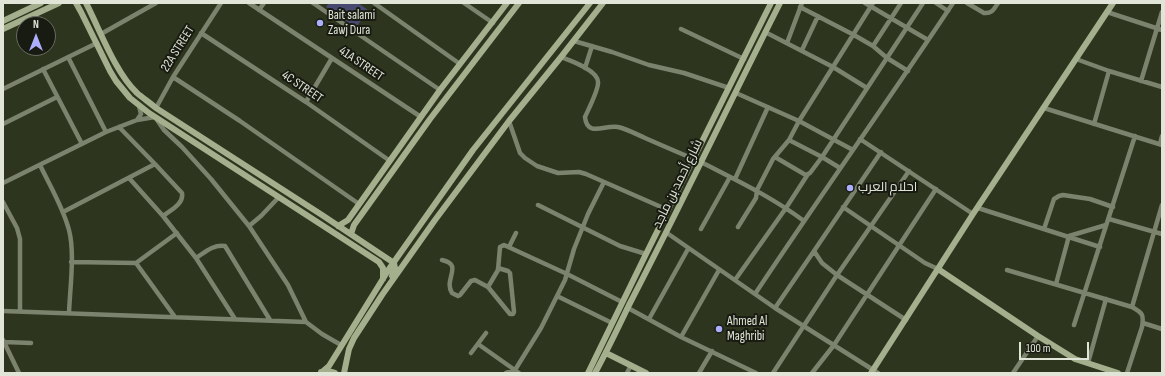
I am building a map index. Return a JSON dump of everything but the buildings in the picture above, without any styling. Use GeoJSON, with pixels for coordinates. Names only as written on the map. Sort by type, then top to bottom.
{"type":"FeatureCollection","features":[{"type":"Feature","properties":{"kind":"street"},"geometry":{"type":"LineString","coordinates":[[3,21],[40,3]]}},
{"type":"Feature","properties":{"kind":"street"},"geometry":{"type":"LineString","coordinates":[[3,29],[59,3]]}},
{"type":"Feature","properties":{"kind":"street"},"geometry":{"type":"LineString","coordinates":[[76,3],[116,81],[130,98],[155,117],[381,265],[384,272],[382,280]]}},
{"type":"Feature","properties":{"kind":"street"},"geometry":{"type":"LineString","coordinates":[[86,3],[125,79],[136,92],[156,108],[394,263],[394,271],[382,295]]}},
{"type":"Feature","properties":{"kind":"street"},"geometry":{"type":"LineString","coordinates":[[101,34],[156,3]]}},
{"type":"Feature","properties":{"kind":"street","name":"22A STREET"},"geometry":{"type":"LineString","coordinates":[[156,108],[173,77],[221,3]]}},
{"type":"Feature","properties":{"kind":"street","name":"41A STREET"},"geometry":{"type":"LineString","coordinates":[[249,3],[421,117]]}},
{"type":"Feature","properties":{"kind":"street"},"geometry":{"type":"LineString","coordinates":[[259,10],[264,3]]}},
{"type":"Feature","properties":{"kind":"street"},"geometry":{"type":"LineString","coordinates":[[313,3],[440,90]]}},
{"type":"Feature","properties":{"kind":"street"},"geometry":{"type":"LineString","coordinates":[[376,3],[460,64]]}},
{"type":"Feature","properties":{"kind":"street"},"geometry":{"type":"LineString","coordinates":[[464,3],[492,23]]}},
{"type":"Feature","properties":{"kind":"street"},"geometry":{"type":"LineString","coordinates":[[338,226],[346,222],[440,90],[507,3]]}},
{"type":"Feature","properties":{"kind":"street"},"geometry":{"type":"LineString","coordinates":[[351,234],[353,227],[362,213],[430,119],[518,3]]}},
{"type":"Feature","properties":{"kind":"street"},"geometry":{"type":"LineString","coordinates":[[321,372],[329,366],[382,280],[473,150],[590,3]]}},
{"type":"Feature","properties":{"kind":"street"},"geometry":{"type":"LineString","coordinates":[[344,373],[349,349],[354,338],[382,295],[435,220],[509,121],[574,41],[602,3]]}},
{"type":"Feature","properties":{"kind":"street","name":"شارع أحمد بن ماجد"},"geometry":{"type":"LineString","coordinates":[[588,373],[771,3]]}},
{"type":"Feature","properties":{"kind":"street","name":"شارع أحمد بن ماجد"},"geometry":{"type":"LineString","coordinates":[[595,373],[667,234],[780,3]]}},
{"type":"Feature","properties":{"kind":"street"},"geometry":{"type":"LineString","coordinates":[[864,3],[872,5],[928,40]]}},
{"type":"Feature","properties":{"kind":"street"},"geometry":{"type":"LineString","coordinates":[[873,46],[901,3]]}},
{"type":"Feature","properties":{"kind":"street"},"geometry":{"type":"LineString","coordinates":[[735,280],[808,174],[822,157],[923,3]]}},
{"type":"Feature","properties":{"kind":"street"},"geometry":{"type":"LineString","coordinates":[[936,3],[948,10]]}},
{"type":"Feature","properties":{"kind":"street"},"geometry":{"type":"LineString","coordinates":[[755,294],[953,3]]}},
{"type":"Feature","properties":{"kind":"street"},"geometry":{"type":"LineString","coordinates":[[967,3],[984,13],[992,11],[998,3]]}},
{"type":"Feature","properties":{"kind":"street"},"geometry":{"type":"LineString","coordinates":[[667,234],[775,308],[874,372],[973,214],[1113,3]]}},
{"type":"Feature","properties":{"kind":"street"},"geometry":{"type":"LineString","coordinates":[[787,43],[801,5],[873,46],[887,58],[908,71]]}},
{"type":"Feature","properties":{"kind":"street"},"geometry":{"type":"LineString","coordinates":[[738,227],[756,198],[757,190],[775,157],[789,140],[799,121],[872,5]]}},
{"type":"Feature","properties":{"kind":"street"},"geometry":{"type":"LineString","coordinates":[[1107,12],[1159,30]]}},
{"type":"Feature","properties":{"kind":"street"},"geometry":{"type":"LineString","coordinates":[[1141,81],[1159,30],[1162,12]]}},
{"type":"Feature","properties":{"kind":"street"},"geometry":{"type":"LineString","coordinates":[[802,50],[818,16]]}},
{"type":"Feature","properties":{"kind":"street"},"geometry":{"type":"LineString","coordinates":[[680,29],[744,59]]}},
{"type":"Feature","properties":{"kind":"street"},"geometry":{"type":"LineString","coordinates":[[765,32],[833,67],[867,88]]}},
{"type":"Feature","properties":{"kind":"street","name":"4C STREET"},"geometry":{"type":"LineString","coordinates":[[202,33],[306,102],[390,161]]}},
{"type":"Feature","properties":{"kind":"street"},"geometry":{"type":"LineString","coordinates":[[574,41],[612,52],[648,66],[684,73],[729,88]]}},
{"type":"Feature","properties":{"kind":"street"},"geometry":{"type":"LineString","coordinates":[[3,89],[97,43]]}},
{"type":"Feature","properties":{"kind":"street"},"geometry":{"type":"LineString","coordinates":[[585,68],[592,46]]}},
{"type":"Feature","properties":{"kind":"street"},"geometry":{"type":"LineString","coordinates":[[68,57],[106,132]]}},
{"type":"Feature","properties":{"kind":"street"},"geometry":{"type":"LineString","coordinates":[[561,57],[595,74],[598,82],[585,117],[585,121],[591,129],[618,127],[694,158]]}},
{"type":"Feature","properties":{"kind":"street"},"geometry":{"type":"LineString","coordinates":[[306,102],[332,58]]}},
{"type":"Feature","properties":{"kind":"street"},"geometry":{"type":"LineString","coordinates":[[1076,59],[1162,87]]}},
{"type":"Feature","properties":{"kind":"street"},"geometry":{"type":"LineString","coordinates":[[43,69],[82,144]]}},
{"type":"Feature","properties":{"kind":"street"},"geometry":{"type":"LineString","coordinates":[[1094,124],[1109,71]]}},
{"type":"Feature","properties":{"kind":"street"},"geometry":{"type":"LineString","coordinates":[[173,77],[240,121],[359,204]]}},
{"type":"Feature","properties":{"kind":"street"},"geometry":{"type":"LineString","coordinates":[[736,93],[799,121],[853,150]]}},
{"type":"Feature","properties":{"kind":"street"},"geometry":{"type":"LineString","coordinates":[[3,124],[57,97]]}},
{"type":"Feature","properties":{"kind":"street"},"geometry":{"type":"LineString","coordinates":[[137,120],[141,114],[139,106]]}},
{"type":"Feature","properties":{"kind":"street"},"geometry":{"type":"LineString","coordinates":[[701,229],[733,178],[768,107]]}},
{"type":"Feature","properties":{"kind":"street"},"geometry":{"type":"LineString","coordinates":[[1044,108],[1161,144],[1162,136]]}},
{"type":"Feature","properties":{"kind":"street"},"geometry":{"type":"LineString","coordinates":[[3,184],[106,132],[137,120],[155,117]]}},
{"type":"Feature","properties":{"kind":"street"},"geometry":{"type":"LineString","coordinates":[[155,117],[164,130],[182,147],[211,179],[249,226],[288,285],[306,322],[322,334],[342,345]]}},
{"type":"Feature","properties":{"kind":"street"},"geometry":{"type":"LineString","coordinates":[[509,121],[520,153],[537,166],[558,173],[579,172],[668,210]]}},
{"type":"Feature","properties":{"kind":"street"},"geometry":{"type":"LineString","coordinates":[[119,127],[182,193],[183,196],[181,202],[163,216]]}},
{"type":"Feature","properties":{"kind":"street"},"geometry":{"type":"LineString","coordinates":[[1074,325],[1135,136]]}},
{"type":"Feature","properties":{"kind":"street"},"geometry":{"type":"LineString","coordinates":[[860,139],[973,214]]}},
{"type":"Feature","properties":{"kind":"street"},"geometry":{"type":"LineString","coordinates":[[789,140],[840,168]]}},
{"type":"Feature","properties":{"kind":"street"},"geometry":{"type":"LineString","coordinates":[[775,308],[881,152]]}},
{"type":"Feature","properties":{"kind":"street"},"geometry":{"type":"LineString","coordinates":[[775,157],[804,174],[808,174]]}},
{"type":"Feature","properties":{"kind":"street"},"geometry":{"type":"LineString","coordinates":[[701,162],[757,190],[804,221]]}},
{"type":"Feature","properties":{"kind":"street"},"geometry":{"type":"LineString","coordinates":[[63,212],[155,164]]}},
{"type":"Feature","properties":{"kind":"street"},"geometry":{"type":"LineString","coordinates":[[40,165],[63,212],[69,231],[71,262],[69,313]]}},
{"type":"Feature","properties":{"kind":"street"},"geometry":{"type":"LineString","coordinates":[[772,373],[836,275],[909,171]]}},
{"type":"Feature","properties":{"kind":"street"},"geometry":{"type":"LineString","coordinates":[[130,178],[163,216],[196,258],[235,319]]}},
{"type":"Feature","properties":{"kind":"street"},"geometry":{"type":"LineString","coordinates":[[517,371],[565,280],[574,249],[592,204],[604,182]]}},
{"type":"Feature","properties":{"kind":"street"},"geometry":{"type":"LineString","coordinates":[[362,213],[360,208],[372,192],[370,188]]}},
{"type":"Feature","properties":{"kind":"street"},"geometry":{"type":"LineString","coordinates":[[812,373],[834,345],[936,189]]}},
{"type":"Feature","properties":{"kind":"street"},"geometry":{"type":"LineString","coordinates":[[249,226],[261,216],[276,197],[277,192],[281,191],[318,215],[322,215]]}},
{"type":"Feature","properties":{"kind":"street"},"geometry":{"type":"LineString","coordinates":[[1044,229],[1054,199],[1058,196],[1063,195],[1090,200],[1112,207]]}},
{"type":"Feature","properties":{"kind":"street"},"geometry":{"type":"LineString","coordinates":[[3,202],[17,228],[20,239],[20,311]]}},
{"type":"Feature","properties":{"kind":"street"},"geometry":{"type":"LineString","coordinates":[[538,205],[620,246],[646,254]]}},
{"type":"Feature","properties":{"kind":"street"},"geometry":{"type":"LineString","coordinates":[[1132,307],[1162,205]]}},
{"type":"Feature","properties":{"kind":"street"},"geometry":{"type":"LineString","coordinates":[[843,207],[925,263],[938,269],[1075,359],[1117,373]]}},
{"type":"Feature","properties":{"kind":"street"},"geometry":{"type":"LineString","coordinates":[[978,208],[1100,247]]}},
{"type":"Feature","properties":{"kind":"street"},"geometry":{"type":"LineString","coordinates":[[1109,219],[1162,234]]}},
{"type":"Feature","properties":{"kind":"street"},"geometry":{"type":"LineString","coordinates":[[1069,236],[1106,225]]}},
{"type":"Feature","properties":{"kind":"street"},"geometry":{"type":"LineString","coordinates":[[71,262],[136,263],[177,233]]}},
{"type":"Feature","properties":{"kind":"street"},"geometry":{"type":"LineString","coordinates":[[509,247],[516,233]]}},
{"type":"Feature","properties":{"kind":"street"},"geometry":{"type":"LineString","coordinates":[[1056,284],[1069,236]]}},
{"type":"Feature","properties":{"kind":"street"},"geometry":{"type":"LineString","coordinates":[[346,241],[368,252],[372,252],[372,248]]}},
{"type":"Feature","properties":{"kind":"street"},"geometry":{"type":"LineString","coordinates":[[196,258],[219,245],[225,246],[270,320]]}},
{"type":"Feature","properties":{"kind":"street"},"geometry":{"type":"LineString","coordinates":[[488,287],[497,272],[500,247],[504,245],[567,274],[622,302]]}},
{"type":"Feature","properties":{"kind":"street"},"geometry":{"type":"LineString","coordinates":[[649,319],[688,248]]}},
{"type":"Feature","properties":{"kind":"street"},"geometry":{"type":"LineString","coordinates":[[814,251],[822,264],[836,275],[906,320]]}},
{"type":"Feature","properties":{"kind":"street"},"geometry":{"type":"LineString","coordinates":[[442,260],[449,262],[453,268],[450,287],[452,293],[455,295],[460,295],[474,280],[488,287],[510,314],[512,314],[514,312],[510,273],[498,268]]}},
{"type":"Feature","properties":{"kind":"street"},"geometry":{"type":"LineString","coordinates":[[136,263],[175,317]]}},
{"type":"Feature","properties":{"kind":"street"},"geometry":{"type":"LineString","coordinates":[[681,337],[719,270]]}},
{"type":"Feature","properties":{"kind":"street"},"geometry":{"type":"LineString","coordinates":[[1007,270],[1085,292],[1140,311],[1142,314],[1143,323],[1127,373]]}},
{"type":"Feature","properties":{"kind":"street"},"geometry":{"type":"LineString","coordinates":[[557,296],[612,323]]}},
{"type":"Feature","properties":{"kind":"street"},"geometry":{"type":"LineString","coordinates":[[1088,363],[1106,299]]}},
{"type":"Feature","properties":{"kind":"street"},"geometry":{"type":"LineString","coordinates":[[628,308],[681,337],[756,373]]}},
{"type":"Feature","properties":{"kind":"street"},"geometry":{"type":"LineString","coordinates":[[3,311],[306,322]]}},
{"type":"Feature","properties":{"kind":"street"},"geometry":{"type":"LineString","coordinates":[[1143,323],[1162,329]]}},
{"type":"Feature","properties":{"kind":"street"},"geometry":{"type":"LineString","coordinates":[[471,353],[486,333]]}},
{"type":"Feature","properties":{"kind":"street"},"geometry":{"type":"LineString","coordinates":[[1013,373],[1038,336]]}},
{"type":"Feature","properties":{"kind":"street"},"geometry":{"type":"LineString","coordinates":[[19,373],[4,341],[31,343]]}},
{"type":"Feature","properties":{"kind":"street"},"geometry":{"type":"LineString","coordinates":[[478,344],[517,371]]}},
{"type":"Feature","properties":{"kind":"street"},"geometry":{"type":"LineString","coordinates":[[700,373],[712,351]]}},
{"type":"Feature","properties":{"kind":"street"},"geometry":{"type":"LineString","coordinates":[[606,353],[646,373]]}},
{"type":"Feature","properties":{"kind":"street"},"geometry":{"type":"LineString","coordinates":[[627,373],[631,365]]}},
{"type":"Feature","properties":{"kind":"street"},"geometry":{"type":"LineString","coordinates":[[321,372],[328,371],[335,373]]}},
{"type":"Feature","properties":{"kind":"street"},"geometry":{"type":"LineString","coordinates":[[506,373],[517,371]]}},
{"type":"Feature","properties":{"kind":"shaded area"},"geometry":{"type":"Polygon","coordinates":[[[329,3],[358,3],[368,10],[356,28],[326,7],[329,3]]]}},
{"type":"Feature","properties":{"kind":"place","name":"Bait salami Zawj Dura"},"geometry":{"type":"Point","coordinates":[320,23]}},
{"type":"Feature","properties":{"kind":"place","name":"احلام العرب"},"geometry":{"type":"Point","coordinates":[850,188]}},
{"type":"Feature","properties":{"kind":"place","name":"Ahmed Al Maghribi"},"geometry":{"type":"Point","coordinates":[719,329]}}]}
